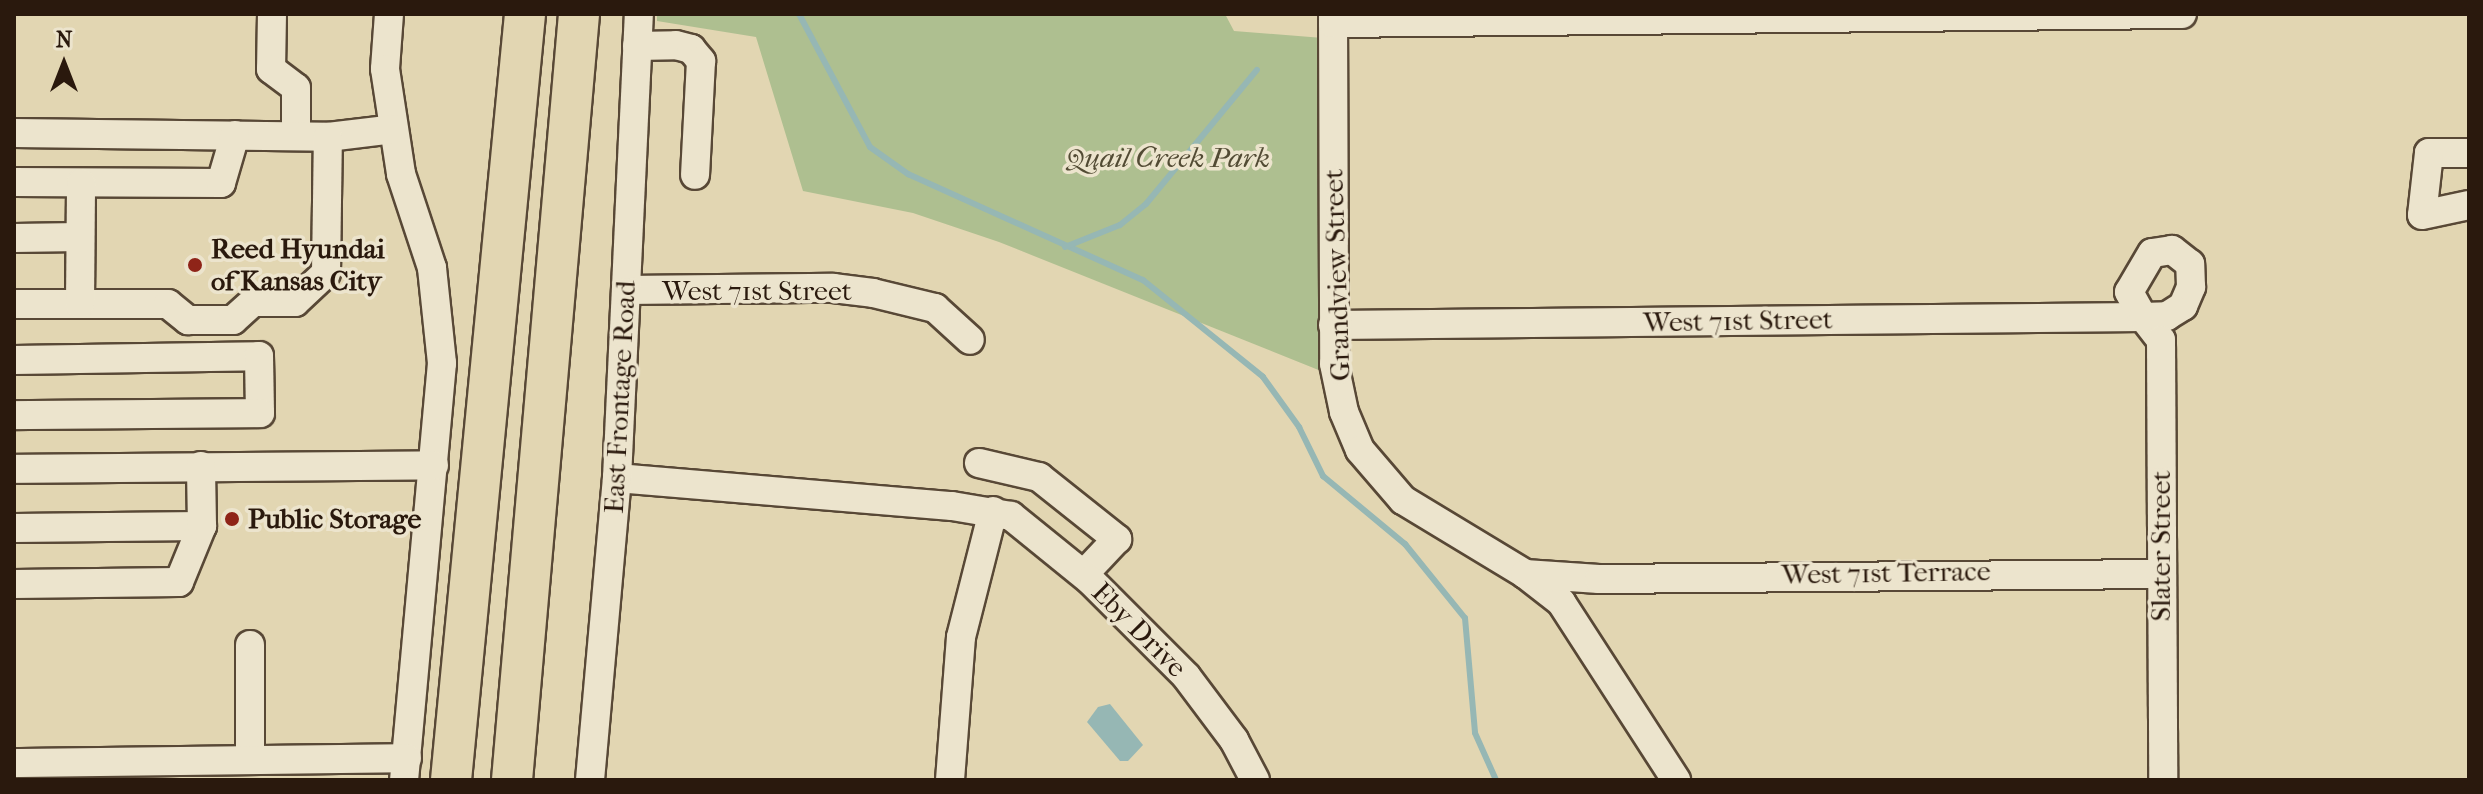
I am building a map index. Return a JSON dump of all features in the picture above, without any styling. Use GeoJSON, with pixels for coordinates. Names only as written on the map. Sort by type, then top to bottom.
{"type":"FeatureCollection","features":[{"type":"Feature","properties":{"kind":"highway"},"geometry":{"type":"LineString","coordinates":[[451,780],[525,14]]}},
{"type":"Feature","properties":{"kind":"highway"},"geometry":{"type":"LineString","coordinates":[[512,780],[579,14]]}},
{"type":"Feature","properties":{"kind":"street"},"geometry":{"type":"LineString","coordinates":[[272,14],[271,69],[296,88],[296,136]]}},
{"type":"Feature","properties":{"kind":"street"},"geometry":{"type":"LineString","coordinates":[[14,741],[14,763],[250,760],[405,769],[442,363],[437,299],[426,240],[401,174],[394,129],[385,69],[389,14]]}},
{"type":"Feature","properties":{"kind":"street","name":"East Frontage Road"},"geometry":{"type":"LineString","coordinates":[[590,780],[617,478],[639,14]]}},
{"type":"Feature","properties":{"kind":"street"},"geometry":{"type":"LineString","coordinates":[[1333,18],[2182,14]]}},
{"type":"Feature","properties":{"kind":"street","name":"Grandview Street"},"geometry":{"type":"LineString","coordinates":[[1333,18],[1333,325],[1344,412],[1374,471],[1426,516],[1525,574],[1561,602],[1676,780]]}},
{"type":"Feature","properties":{"kind":"street"},"geometry":{"type":"LineString","coordinates":[[637,46],[691,49],[701,61],[695,175]]}},
{"type":"Feature","properties":{"kind":"street"},"geometry":{"type":"LineString","coordinates":[[14,133],[328,137],[394,129]]}},
{"type":"Feature","properties":{"kind":"street"},"geometry":{"type":"LineString","coordinates":[[14,182],[221,183],[235,135]]}},
{"type":"Feature","properties":{"kind":"street"},"geometry":{"type":"LineString","coordinates":[[14,304],[168,304],[188,320],[233,320],[253,302],[295,302],[313,291],[326,273],[328,137]]}},
{"type":"Feature","properties":{"kind":"street"},"geometry":{"type":"LineString","coordinates":[[2469,153],[2429,153],[2422,215],[2469,205]]}},
{"type":"Feature","properties":{"kind":"street"},"geometry":{"type":"LineString","coordinates":[[80,304],[81,183]]}},
{"type":"Feature","properties":{"kind":"street"},"geometry":{"type":"LineString","coordinates":[[14,238],[80,237]]}},
{"type":"Feature","properties":{"kind":"street","name":"West 71st Street"},"geometry":{"type":"LineString","coordinates":[[626,290],[833,288],[873,293],[935,308],[970,340]]}},
{"type":"Feature","properties":{"kind":"street","name":"West 71st Street"},"geometry":{"type":"LineString","coordinates":[[1333,325],[2143,317]]}},
{"type":"Feature","properties":{"kind":"street","name":"Slater Street"},"geometry":{"type":"LineString","coordinates":[[2143,317],[2161,340],[2159,574],[2163,780]]}},
{"type":"Feature","properties":{"kind":"street"},"geometry":{"type":"LineString","coordinates":[[14,360],[259,356],[260,413],[14,415]]}},
{"type":"Feature","properties":{"kind":"street"},"geometry":{"type":"LineString","coordinates":[[979,463],[1039,477],[1117,539],[1084,574]]}},
{"type":"Feature","properties":{"kind":"street"},"geometry":{"type":"LineString","coordinates":[[14,469],[434,465]]}},
{"type":"Feature","properties":{"kind":"street"},"geometry":{"type":"LineString","coordinates":[[14,584],[179,582],[202,526],[201,466]]}},
{"type":"Feature","properties":{"kind":"street","name":"Eby Drive"},"geometry":{"type":"LineString","coordinates":[[617,478],[993,511],[1034,530],[1084,574],[1186,676],[1234,740],[1255,780]]}},
{"type":"Feature","properties":{"kind":"street"},"geometry":{"type":"LineString","coordinates":[[950,780],[961,637],[993,511]]}},
{"type":"Feature","properties":{"kind":"street"},"geometry":{"type":"LineString","coordinates":[[14,528],[202,526]]}},
{"type":"Feature","properties":{"kind":"street","name":"West 71st Terrace"},"geometry":{"type":"LineString","coordinates":[[1525,574],[1613,578],[2159,574]]}},
{"type":"Feature","properties":{"kind":"street"},"geometry":{"type":"LineString","coordinates":[[1584,634],[1590,608],[1613,578]]}},
{"type":"Feature","properties":{"kind":"street"},"geometry":{"type":"LineString","coordinates":[[250,645],[250,760]]}},
{"type":"Feature","properties":{"kind":"green space","name":"Quail Creek Park"},"geometry":{"type":"Polygon","coordinates":[[[657,14],[1225,14],[1234,31],[1323,38],[1326,373],[999,242],[913,213],[803,191],[756,37],[657,21],[657,14]]]}},
{"type":"Feature","properties":{"kind":"water"},"geometry":{"type":"Polygon","coordinates":[[[1110,704],[1143,745],[1128,761],[1120,761],[1087,722],[1098,707],[1110,704]]]}},
{"type":"Feature","properties":{"kind":"waterway"},"geometry":{"type":"LineString","coordinates":[[799,14],[870,147],[908,174],[1143,280],[1263,377],[1299,427],[1323,476],[1405,544],[1465,618],[1475,733],[1496,780]]}},
{"type":"Feature","properties":{"kind":"waterway"},"geometry":{"type":"LineString","coordinates":[[1065,247],[1120,225],[1146,204],[1257,70]]}},
{"type":"Feature","properties":{"kind":"place","name":"Reed Hyundai of Kansas City"},"geometry":{"type":"Point","coordinates":[195,265]}},
{"type":"Feature","properties":{"kind":"place","name":"Public Storage"},"geometry":{"type":"Point","coordinates":[232,519]}}]}
